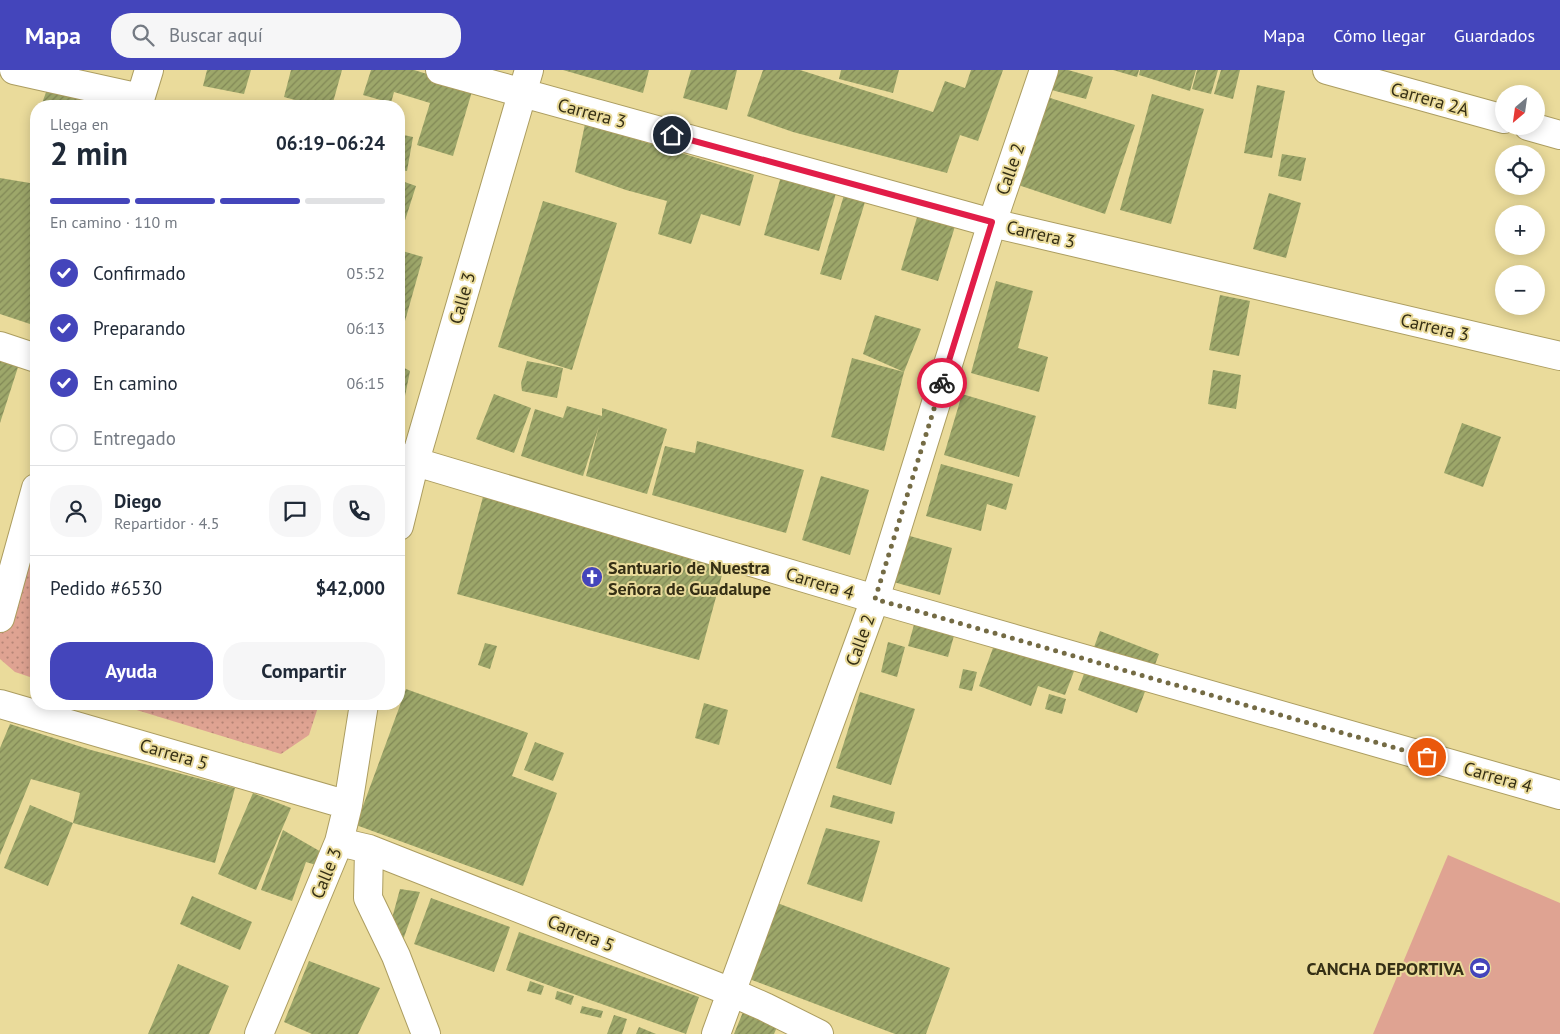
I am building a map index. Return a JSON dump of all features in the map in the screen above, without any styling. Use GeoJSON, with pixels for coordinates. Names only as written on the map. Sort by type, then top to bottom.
{"type":"FeatureCollection","features":[{"type":"Feature","properties":{"kind":"street"},"geometry":{"type":"LineString","coordinates":[[14,70],[131,100]]}},
{"type":"Feature","properties":{"kind":"street"},"geometry":{"type":"LineString","coordinates":[[140,100],[149,70]]}},
{"type":"Feature","properties":{"kind":"street","name":"Carrera 3"},"geometry":{"type":"LineString","coordinates":[[440,70],[525,82],[992,222],[1560,356]]}},
{"type":"Feature","properties":{"kind":"street","name":"Calle 2"},"geometry":{"type":"LineString","coordinates":[[716,1034],[875,599],[992,222],[1044,70]]}},
{"type":"Feature","properties":{"kind":"street","name":"Carrera 2A"},"geometry":{"type":"LineString","coordinates":[[1327,70],[1495,117]]}},
{"type":"Feature","properties":{"kind":"street","name":"Calle 3"},"geometry":{"type":"LineString","coordinates":[[405,476],[407,459],[525,82]]}},
{"type":"Feature","properties":{"kind":"street"},"geometry":{"type":"LineString","coordinates":[[1545,131],[1560,135]]}},
{"type":"Feature","properties":{"kind":"street"},"geometry":{"type":"LineString","coordinates":[[0,346],[30,356]]}},
{"type":"Feature","properties":{"kind":"street","name":"Carrera 4"},"geometry":{"type":"LineString","coordinates":[[407,459],[875,599],[1560,795]]}},
{"type":"Feature","properties":{"kind":"street"},"geometry":{"type":"LineString","coordinates":[[0,618],[30,510]]}},
{"type":"Feature","properties":{"kind":"street","name":"Carrera 5"},"geometry":{"type":"LineString","coordinates":[[0,704],[348,805]]}},
{"type":"Feature","properties":{"kind":"street","name":"Calle 3"},"geometry":{"type":"LineString","coordinates":[[259,1034],[339,842],[348,805],[363,710]]}},
{"type":"Feature","properties":{"kind":"street","name":"Carrera 5"},"geometry":{"type":"LineString","coordinates":[[339,842],[369,849],[731,992],[766,1007],[819,1034]]}},
{"type":"Feature","properties":{"kind":"street"},"geometry":{"type":"LineString","coordinates":[[369,849],[368,898],[396,956],[426,1034]]}},
{"type":"Feature","properties":{"kind":"shaded area"},"geometry":{"type":"Polygon","coordinates":[[[30,535],[30,677],[15,672],[0,659],[0,630],[30,535]]]}},
{"type":"Feature","properties":{"kind":"shaded area"},"geometry":{"type":"Polygon","coordinates":[[[137,710],[317,710],[309,735],[281,754],[137,710]]]}},
{"type":"Feature","properties":{"kind":"shaded area","name":"CANCHA DEPORTIVA"},"geometry":{"type":"Polygon","coordinates":[[[1448,855],[1560,903],[1560,1034],[1373,1034],[1448,855]]]}},
{"type":"Feature","properties":{"kind":"building"},"geometry":{"type":"Polygon","coordinates":[[[207,70],[251,70],[244,94],[203,86],[207,70]]]}},
{"type":"Feature","properties":{"kind":"building"},"geometry":{"type":"Polygon","coordinates":[[[291,70],[342,70],[334,100],[295,100],[284,97],[291,70]]]}},
{"type":"Feature","properties":{"kind":"building"},"geometry":{"type":"Polygon","coordinates":[[[371,70],[414,70],[473,88],[453,156],[417,145],[430,103],[394,92],[392,100],[380,100],[363,95],[371,70]]]}},
{"type":"Feature","properties":{"kind":"building"},"geometry":{"type":"Polygon","coordinates":[[[563,70],[649,70],[643,93],[563,70]]]}},
{"type":"Feature","properties":{"kind":"building"},"geometry":{"type":"Polygon","coordinates":[[[691,70],[737,70],[727,110],[683,98],[691,70]]]}},
{"type":"Feature","properties":{"kind":"building"},"geometry":{"type":"Polygon","coordinates":[[[763,70],[800,70],[933,112],[945,81],[965,88],[971,70],[1003,70],[978,141],[960,135],[947,173],[793,132],[747,116],[763,70]]]}},
{"type":"Feature","properties":{"kind":"building"},"geometry":{"type":"Polygon","coordinates":[[[841,70],[899,70],[893,93],[839,79],[841,70]]]}},
{"type":"Feature","properties":{"kind":"building"},"geometry":{"type":"Polygon","coordinates":[[[1044,70],[1068,70],[1093,77],[1086,99],[1040,87],[1044,70]]]}},
{"type":"Feature","properties":{"kind":"building"},"geometry":{"type":"Polygon","coordinates":[[[1113,70],[1139,70],[1137,77],[1113,70]]]}},
{"type":"Feature","properties":{"kind":"building"},"geometry":{"type":"Polygon","coordinates":[[[1140,70],[1196,70],[1190,91],[1139,75],[1140,70]]]}},
{"type":"Feature","properties":{"kind":"building"},"geometry":{"type":"Polygon","coordinates":[[[1197,70],[1218,70],[1211,94],[1192,89],[1197,70]]]}},
{"type":"Feature","properties":{"kind":"building"},"geometry":{"type":"Polygon","coordinates":[[[1221,70],[1240,70],[1233,99],[1214,94],[1221,70]]]}},
{"type":"Feature","properties":{"kind":"building"},"geometry":{"type":"Polygon","coordinates":[[[49,84],[98,98],[97,100],[43,100],[49,84]]]}},
{"type":"Feature","properties":{"kind":"building"},"geometry":{"type":"Polygon","coordinates":[[[1257,85],[1285,91],[1272,158],[1244,153],[1257,85]]]}},
{"type":"Feature","properties":{"kind":"building"},"geometry":{"type":"Polygon","coordinates":[[[1152,94],[1204,109],[1171,224],[1120,210],[1152,94]]]}},
{"type":"Feature","properties":{"kind":"building"},"geometry":{"type":"Polygon","coordinates":[[[1044,96],[1135,125],[1105,214],[1015,184],[1044,96]]]}},
{"type":"Feature","properties":{"kind":"building"},"geometry":{"type":"Polygon","coordinates":[[[585,124],[754,175],[740,226],[701,214],[691,244],[658,234],[667,201],[626,190],[575,172],[585,124]]]}},
{"type":"Feature","properties":{"kind":"building"},"geometry":{"type":"Polygon","coordinates":[[[405,135],[413,137],[407,171],[405,171],[405,135]]]}},
{"type":"Feature","properties":{"kind":"building"},"geometry":{"type":"Polygon","coordinates":[[[1282,154],[1306,158],[1301,181],[1278,176],[1282,154]]]}},
{"type":"Feature","properties":{"kind":"building"},"geometry":{"type":"Polygon","coordinates":[[[782,173],[837,190],[819,251],[764,235],[782,173]]]}},
{"type":"Feature","properties":{"kind":"building"},"geometry":{"type":"Polygon","coordinates":[[[0,178],[30,183],[30,324],[0,314],[0,178]]]}},
{"type":"Feature","properties":{"kind":"building"},"geometry":{"type":"Polygon","coordinates":[[[405,182],[416,186],[405,220],[405,182]]]}},
{"type":"Feature","properties":{"kind":"building"},"geometry":{"type":"Polygon","coordinates":[[[1269,193],[1301,203],[1286,258],[1253,249],[1269,193]]]}},
{"type":"Feature","properties":{"kind":"building"},"geometry":{"type":"Polygon","coordinates":[[[844,195],[865,202],[841,280],[820,274],[844,195]]]}},
{"type":"Feature","properties":{"kind":"building"},"geometry":{"type":"Polygon","coordinates":[[[543,201],[617,223],[572,370],[498,347],[543,201]]]}},
{"type":"Feature","properties":{"kind":"building"},"geometry":{"type":"Polygon","coordinates":[[[919,211],[956,223],[938,281],[901,270],[919,211]]]}},
{"type":"Feature","properties":{"kind":"building"},"geometry":{"type":"Polygon","coordinates":[[[405,252],[423,257],[405,321],[405,252]]]}},
{"type":"Feature","properties":{"kind":"building"},"geometry":{"type":"Polygon","coordinates":[[[996,281],[1033,291],[1018,348],[1048,357],[1039,392],[971,373],[996,281]]]}},
{"type":"Feature","properties":{"kind":"building"},"geometry":{"type":"Polygon","coordinates":[[[1220,295],[1250,301],[1239,356],[1209,350],[1220,295]]]}},
{"type":"Feature","properties":{"kind":"building"},"geometry":{"type":"Polygon","coordinates":[[[875,315],[921,329],[904,372],[863,354],[875,315]]]}},
{"type":"Feature","properties":{"kind":"building"},"geometry":{"type":"Polygon","coordinates":[[[0,355],[20,361],[0,423],[0,355]]]}},
{"type":"Feature","properties":{"kind":"building"},"geometry":{"type":"Polygon","coordinates":[[[852,358],[904,372],[884,451],[831,437],[852,358]]]}},
{"type":"Feature","properties":{"kind":"building"},"geometry":{"type":"Polygon","coordinates":[[[527,361],[563,368],[557,398],[522,391],[521,383],[527,361]]]}},
{"type":"Feature","properties":{"kind":"building"},"geometry":{"type":"Polygon","coordinates":[[[405,368],[410,371],[405,396],[405,368]]]}},
{"type":"Feature","properties":{"kind":"building"},"geometry":{"type":"Polygon","coordinates":[[[1213,370],[1241,375],[1236,409],[1208,404],[1213,370]]]}},
{"type":"Feature","properties":{"kind":"building"},"geometry":{"type":"Polygon","coordinates":[[[494,394],[531,408],[514,453],[476,439],[494,394]]]}},
{"type":"Feature","properties":{"kind":"building"},"geometry":{"type":"Polygon","coordinates":[[[962,394],[1036,416],[1019,477],[944,455],[962,394]]]}},
{"type":"Feature","properties":{"kind":"building"},"geometry":{"type":"Polygon","coordinates":[[[567,406],[602,416],[602,408],[667,429],[647,494],[586,476],[599,426],[583,476],[521,456],[535,409],[563,418],[567,406]]]}},
{"type":"Feature","properties":{"kind":"building"},"geometry":{"type":"Polygon","coordinates":[[[1462,423],[1501,437],[1483,487],[1444,473],[1462,423]]]}},
{"type":"Feature","properties":{"kind":"building"},"geometry":{"type":"Polygon","coordinates":[[[697,441],[804,470],[786,533],[652,495],[665,446],[695,453],[697,441]]]}},
{"type":"Feature","properties":{"kind":"building"},"geometry":{"type":"Polygon","coordinates":[[[941,464],[1013,484],[1006,510],[987,504],[981,531],[926,516],[941,464]]]}},
{"type":"Feature","properties":{"kind":"building"},"geometry":{"type":"Polygon","coordinates":[[[821,476],[869,490],[850,555],[802,540],[821,476]]]}},
{"type":"Feature","properties":{"kind":"building","name":"Santuario de Nuestra Señora de Guadalupe"},"geometry":{"type":"Polygon","coordinates":[[[484,493],[726,560],[699,660],[457,594],[484,493]]]}},
{"type":"Feature","properties":{"kind":"building"},"geometry":{"type":"Polygon","coordinates":[[[903,534],[952,548],[940,595],[890,581],[903,534]]]}},
{"type":"Feature","properties":{"kind":"building"},"geometry":{"type":"Polygon","coordinates":[[[917,614],[957,625],[948,657],[908,646],[917,614]]]}},
{"type":"Feature","properties":{"kind":"building"},"geometry":{"type":"Polygon","coordinates":[[[1100,631],[1159,654],[1137,713],[1078,690],[1100,631]]]}},
{"type":"Feature","properties":{"kind":"building"},"geometry":{"type":"Polygon","coordinates":[[[997,637],[1076,666],[1065,695],[1038,686],[1031,706],[979,686],[997,637]]]}},
{"type":"Feature","properties":{"kind":"building"},"geometry":{"type":"Polygon","coordinates":[[[888,642],[905,647],[897,677],[881,672],[888,642]]]}},
{"type":"Feature","properties":{"kind":"building"},"geometry":{"type":"Polygon","coordinates":[[[485,643],[497,646],[490,669],[478,665],[485,643]]]}},
{"type":"Feature","properties":{"kind":"building"},"geometry":{"type":"Polygon","coordinates":[[[963,669],[977,672],[972,691],[959,688],[963,669]]]}},
{"type":"Feature","properties":{"kind":"building"},"geometry":{"type":"Polygon","coordinates":[[[406,689],[528,733],[512,776],[557,793],[523,886],[356,825],[398,710],[405,710],[406,689]]]}},
{"type":"Feature","properties":{"kind":"building"},"geometry":{"type":"Polygon","coordinates":[[[860,692],[915,709],[891,785],[836,768],[860,692]]]}},
{"type":"Feature","properties":{"kind":"building"},"geometry":{"type":"Polygon","coordinates":[[[1049,694],[1066,699],[1062,714],[1045,709],[1049,694]]]}},
{"type":"Feature","properties":{"kind":"building"},"geometry":{"type":"Polygon","coordinates":[[[704,703],[728,710],[719,745],[695,738],[704,703]]]}},
{"type":"Feature","properties":{"kind":"building"},"geometry":{"type":"Polygon","coordinates":[[[10,724],[91,750],[235,788],[215,863],[73,823],[80,793],[31,779],[0,855],[0,748],[10,724]]]}},
{"type":"Feature","properties":{"kind":"building"},"geometry":{"type":"Polygon","coordinates":[[[535,742],[564,753],[553,781],[524,770],[535,742]]]}},
{"type":"Feature","properties":{"kind":"building"},"geometry":{"type":"Polygon","coordinates":[[[253,793],[291,808],[256,890],[218,874],[253,793]]]}},
{"type":"Feature","properties":{"kind":"building"},"geometry":{"type":"Polygon","coordinates":[[[833,795],[895,812],[892,824],[830,807],[833,795]]]}},
{"type":"Feature","properties":{"kind":"building"},"geometry":{"type":"Polygon","coordinates":[[[30,805],[73,823],[48,886],[4,868],[30,805]]]}},
{"type":"Feature","properties":{"kind":"building"},"geometry":{"type":"Polygon","coordinates":[[[826,828],[880,841],[862,902],[807,884],[826,828]]]}},
{"type":"Feature","properties":{"kind":"building"},"geometry":{"type":"Polygon","coordinates":[[[283,830],[323,853],[316,865],[306,862],[292,901],[261,890],[283,830]]]}},
{"type":"Feature","properties":{"kind":"building"},"geometry":{"type":"Polygon","coordinates":[[[400,889],[420,892],[403,940],[388,933],[400,889]]]}},
{"type":"Feature","properties":{"kind":"building"},"geometry":{"type":"Polygon","coordinates":[[[192,896],[252,922],[240,950],[180,924],[192,896]]]}},
{"type":"Feature","properties":{"kind":"building"},"geometry":{"type":"Polygon","coordinates":[[[431,898],[510,927],[494,972],[414,944],[431,898]]]}},
{"type":"Feature","properties":{"kind":"building"},"geometry":{"type":"Polygon","coordinates":[[[772,901],[950,968],[926,1034],[895,1034],[744,977],[772,901]]]}},
{"type":"Feature","properties":{"kind":"building"},"geometry":{"type":"Polygon","coordinates":[[[519,932],[699,997],[686,1034],[506,970],[519,932]]]}},
{"type":"Feature","properties":{"kind":"building"},"geometry":{"type":"Polygon","coordinates":[[[309,961],[380,988],[358,1034],[312,1034],[284,1022],[309,961]]]}},
{"type":"Feature","properties":{"kind":"building"},"geometry":{"type":"Polygon","coordinates":[[[178,964],[229,986],[209,1034],[148,1034],[178,964]]]}},
{"type":"Feature","properties":{"kind":"building"},"geometry":{"type":"Polygon","coordinates":[[[530,981],[544,986],[541,995],[527,991],[530,981]]]}},
{"type":"Feature","properties":{"kind":"building"},"geometry":{"type":"Polygon","coordinates":[[[557,991],[574,996],[571,1005],[555,999],[557,991]]]}},
{"type":"Feature","properties":{"kind":"building"},"geometry":{"type":"Polygon","coordinates":[[[582,1006],[603,1011],[601,1018],[580,1013],[582,1006]]]}},
{"type":"Feature","properties":{"kind":"building"},"geometry":{"type":"Polygon","coordinates":[[[743,1012],[777,1027],[774,1034],[734,1034],[743,1012]]]}},
{"type":"Feature","properties":{"kind":"building"},"geometry":{"type":"Polygon","coordinates":[[[614,1015],[627,1019],[622,1034],[607,1034],[614,1015]]]}},
{"type":"Feature","properties":{"kind":"building"},"geometry":{"type":"Polygon","coordinates":[[[639,1027],[656,1034],[636,1034],[639,1027]]]}},
{"type":"Feature","properties":{"kind":"way so far"},"geometry":{"type":"LineString","coordinates":[[942,383],[875,599],[1427,757]]}},
{"type":"Feature","properties":{"kind":"place","name":"Santuario de Nuestra Señora de Guadalupe"},"geometry":{"type":"Point","coordinates":[592,577]}},
{"type":"Feature","properties":{"kind":"place","name":"CANCHA DEPORTIVA"},"geometry":{"type":"Point","coordinates":[1480,968]}},
{"type":"Feature","properties":{"kind":"route"},"geometry":{"type":"LineString","coordinates":[[672,135],[992,222],[942,383]]}}]}
